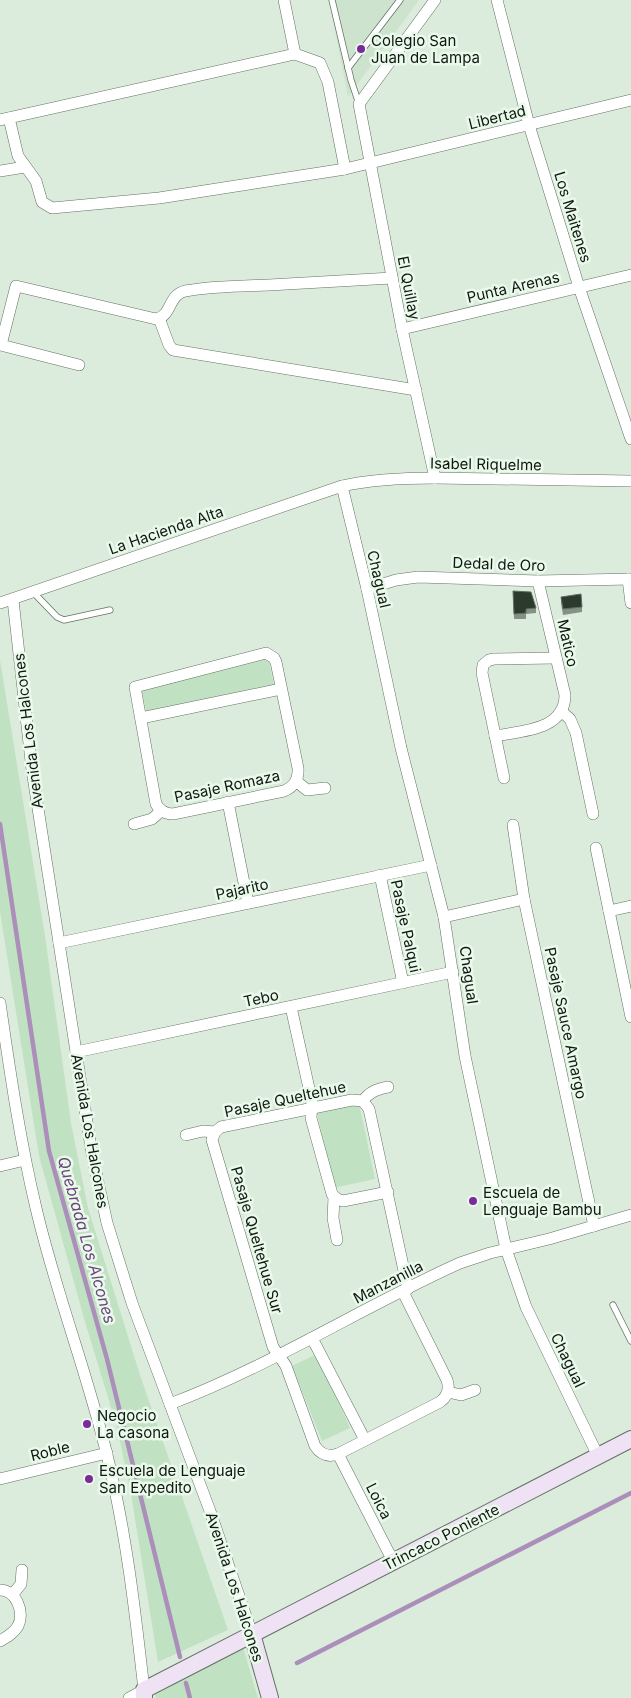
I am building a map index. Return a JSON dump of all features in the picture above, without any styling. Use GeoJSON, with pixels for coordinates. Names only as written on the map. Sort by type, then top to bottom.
{"type":"FeatureCollection","features":[{"type":"Feature","properties":{"kind":"street"},"geometry":{"type":"LineString","coordinates":[[284,0],[295,54]]}},
{"type":"Feature","properties":{"kind":"street"},"geometry":{"type":"LineString","coordinates":[[359,104],[435,0]]}},
{"type":"Feature","properties":{"kind":"street","name":"Los Maitenes"},"geometry":{"type":"LineString","coordinates":[[497,0],[528,124],[579,287],[631,439]]}},
{"type":"Feature","properties":{"kind":"street"},"geometry":{"type":"LineString","coordinates":[[4,119],[295,54],[320,62],[325,72],[345,168]]}},
{"type":"Feature","properties":{"kind":"street","name":"Libertad"},"geometry":{"type":"LineString","coordinates":[[4,119],[18,156],[34,176],[42,202],[52,208],[167,197],[345,168],[631,100]]}},
{"type":"Feature","properties":{"kind":"street","name":"El Quillay"},"geometry":{"type":"LineString","coordinates":[[359,104],[402,329],[435,478]]}},
{"type":"Feature","properties":{"kind":"street"},"geometry":{"type":"LineString","coordinates":[[0,171],[25,167]]}},
{"type":"Feature","properties":{"kind":"street","name":"Punta Arenas"},"geometry":{"type":"LineString","coordinates":[[402,329],[631,275]]}},
{"type":"Feature","properties":{"kind":"street"},"geometry":{"type":"LineString","coordinates":[[79,365],[1,344],[16,286],[152,318],[159,318],[166,313],[175,296],[186,291],[238,286],[392,278]]}},
{"type":"Feature","properties":{"kind":"street"},"geometry":{"type":"LineString","coordinates":[[159,318],[169,345],[173,350],[416,390]]}},
{"type":"Feature","properties":{"kind":"street","name":"Isabel Riquelme"},"geometry":{"type":"LineString","coordinates":[[342,486],[378,480],[435,478],[631,481]]}},
{"type":"Feature","properties":{"kind":"street","name":"Chagual"},"geometry":{"type":"LineString","coordinates":[[342,486],[367,589],[399,739],[444,917],[469,1074],[506,1249],[526,1307],[598,1456]]}},
{"type":"Feature","properties":{"kind":"street","name":"La Hacienda Alta"},"geometry":{"type":"LineString","coordinates":[[0,603],[342,486]]}},
{"type":"Feature","properties":{"kind":"street","name":"Dedal de Oro"},"geometry":{"type":"LineString","coordinates":[[367,589],[396,580],[418,577],[538,581],[629,579]]}},
{"type":"Feature","properties":{"kind":"street"},"geometry":{"type":"LineString","coordinates":[[629,579],[631,603]]}},
{"type":"Feature","properties":{"kind":"street","name":"Matico"},"geometry":{"type":"LineString","coordinates":[[538,581],[565,695],[561,710]]}},
{"type":"Feature","properties":{"kind":"street","name":"Avenida Los Halcones"},"geometry":{"type":"LineString","coordinates":[[13,600],[32,770],[92,1154],[108,1223],[132,1303],[213,1520],[252,1634],[270,1698]]}},
{"type":"Feature","properties":{"kind":"street"},"geometry":{"type":"LineString","coordinates":[[161,810],[156,804],[135,686],[261,654],[270,655],[276,662],[298,768],[296,781]]}},
{"type":"Feature","properties":{"kind":"street"},"geometry":{"type":"LineString","coordinates":[[504,778],[482,673],[485,662],[494,659],[556,658]]}},
{"type":"Feature","properties":{"kind":"street"},"geometry":{"type":"LineString","coordinates":[[141,718],[281,689]]}},
{"type":"Feature","properties":{"kind":"street"},"geometry":{"type":"LineString","coordinates":[[495,736],[541,727],[554,720],[561,710],[570,719],[576,733],[593,814]]}},
{"type":"Feature","properties":{"kind":"street","name":"Pasaje Romaza"},"geometry":{"type":"LineString","coordinates":[[134,824],[152,819],[161,810],[168,814],[173,814],[289,789],[296,781],[307,790],[325,788]]}},
{"type":"Feature","properties":{"kind":"street"},"geometry":{"type":"LineString","coordinates":[[228,802],[248,903]]}},
{"type":"Feature","properties":{"kind":"street","name":"Pasaje Sauce Amargo"},"geometry":{"type":"LineString","coordinates":[[513,825],[524,899],[594,1226]]}},
{"type":"Feature","properties":{"kind":"street"},"geometry":{"type":"LineString","coordinates":[[596,848],[631,1017]]}},
{"type":"Feature","properties":{"kind":"street","name":"Pajarito"},"geometry":{"type":"LineString","coordinates":[[59,943],[431,865]]}},
{"type":"Feature","properties":{"kind":"street","name":"Pasaje Palqui"},"geometry":{"type":"LineString","coordinates":[[380,875],[403,983]]}},
{"type":"Feature","properties":{"kind":"street"},"geometry":{"type":"LineString","coordinates":[[444,917],[524,899]]}},
{"type":"Feature","properties":{"kind":"street"},"geometry":{"type":"LineString","coordinates":[[609,911],[631,906]]}},
{"type":"Feature","properties":{"kind":"street","name":"Tebo"},"geometry":{"type":"LineString","coordinates":[[76,1052],[453,972]]}},
{"type":"Feature","properties":{"kind":"street"},"geometry":{"type":"LineString","coordinates":[[0,1003],[4,1053],[25,1160],[54,1278],[107,1453],[129,1562],[144,1694],[129,1698]]}},
{"type":"Feature","properties":{"kind":"street"},"geometry":{"type":"LineString","coordinates":[[291,1007],[312,1102],[311,1118],[330,1190],[334,1197],[333,1218],[338,1240]]}},
{"type":"Feature","properties":{"kind":"street","name":"Pasaje Queltehue"},"geometry":{"type":"LineString","coordinates":[[186,1135],[203,1131],[215,1132],[221,1127],[356,1099],[363,1101],[374,1090],[388,1087]]}},
{"type":"Feature","properties":{"kind":"street"},"geometry":{"type":"LineString","coordinates":[[338,1454],[440,1402],[448,1392],[447,1380],[406,1290],[388,1192],[369,1109],[363,1101]]}},
{"type":"Feature","properties":{"kind":"street","name":"Pasaje Queltehue Sur"},"geometry":{"type":"LineString","coordinates":[[215,1132],[212,1140],[273,1347],[286,1366],[315,1446],[329,1456],[338,1454]]}},
{"type":"Feature","properties":{"kind":"street"},"geometry":{"type":"LineString","coordinates":[[0,1166],[25,1160]]}},
{"type":"Feature","properties":{"kind":"street"},"geometry":{"type":"LineString","coordinates":[[334,1197],[343,1201],[388,1192]]}},
{"type":"Feature","properties":{"kind":"street","name":"Manzanilla"},"geometry":{"type":"LineString","coordinates":[[170,1404],[232,1378],[460,1263],[631,1215]]}},
{"type":"Feature","properties":{"kind":"street"},"geometry":{"type":"LineString","coordinates":[[312,1338],[365,1440]]}},
{"type":"Feature","properties":{"kind":"street"},"geometry":{"type":"LineString","coordinates":[[448,1392],[461,1395],[475,1390]]}},
{"type":"Feature","properties":{"kind":"street","name":"Trincaco Poniente"},"geometry":{"type":"LineString","coordinates":[[144,1694],[252,1634],[631,1439]]}},
{"type":"Feature","properties":{"kind":"street","name":"Roble"},"geometry":{"type":"LineString","coordinates":[[0,1479],[107,1453]]}},
{"type":"Feature","properties":{"kind":"street","name":"Loica"},"geometry":{"type":"LineString","coordinates":[[338,1454],[393,1562]]}},
{"type":"Feature","properties":{"kind":"street"},"geometry":{"type":"LineString","coordinates":[[13,1594],[22,1584],[22,1570]]}},
{"type":"Feature","properties":{"kind":"street"},"geometry":{"type":"LineString","coordinates":[[0,1590],[13,1594],[20,1612],[20,1623],[13,1632],[0,1641]]}},
{"type":"Feature","properties":{"kind":"lane"},"geometry":{"type":"LineString","coordinates":[[332,0],[348,68],[359,104]]}},
{"type":"Feature","properties":{"kind":"lane"},"geometry":{"type":"LineString","coordinates":[[348,68],[400,0]]}},
{"type":"Feature","properties":{"kind":"lane"},"geometry":{"type":"LineString","coordinates":[[33,592],[58,618],[64,620],[110,610]]}},
{"type":"Feature","properties":{"kind":"lane"},"geometry":{"type":"LineString","coordinates":[[612,1305],[631,1341]]}},
{"type":"Feature","properties":{"kind":"shaded area","name":"Colegio San Juan de Lampa"},"geometry":{"type":"Polygon","coordinates":[[[329,0],[419,0],[348,97],[329,0]]]}},
{"type":"Feature","properties":{"kind":"shaded area"},"geometry":{"type":"Polygon","coordinates":[[[268,658],[274,685],[147,714],[141,688],[268,658]]]}},
{"type":"Feature","properties":{"kind":"shaded area"},"geometry":{"type":"Polygon","coordinates":[[[0,660],[45,936],[71,1123],[88,1208],[140,1375],[228,1630],[158,1662],[131,1494],[117,1427],[85,1322],[39,1156],[0,912],[0,660]]]}},
{"type":"Feature","properties":{"kind":"shaded area"},"geometry":{"type":"Polygon","coordinates":[[[359,1103],[375,1179],[333,1188],[317,1112],[359,1103]]]}},
{"type":"Feature","properties":{"kind":"shaded area"},"geometry":{"type":"Polygon","coordinates":[[[317,1354],[350,1428],[322,1441],[292,1366],[317,1354]]]}},
{"type":"Feature","properties":{"kind":"shaded area"},"geometry":{"type":"Polygon","coordinates":[[[243,1647],[258,1698],[156,1698],[155,1695],[243,1647]]]}},
{"type":"Feature","properties":{"kind":"building"},"geometry":{"type":"Polygon","coordinates":[[[513,591],[531,592],[536,608],[526,609],[526,613],[514,614],[513,591]]]}},
{"type":"Feature","properties":{"kind":"building"},"geometry":{"type":"Polygon","coordinates":[[[581,594],[582,607],[563,609],[561,597],[581,594]]]}},
{"type":"Feature","properties":{"kind":"waterway","name":"Quebrada Los Alcones"},"geometry":{"type":"LineString","coordinates":[[0,824],[49,1151],[107,1359],[180,1657]]}},
{"type":"Feature","properties":{"kind":"waterway"},"geometry":{"type":"LineString","coordinates":[[297,1663],[631,1493]]}},
{"type":"Feature","properties":{"kind":"waterway","name":"Quebrada Los Alcones"},"geometry":{"type":"LineString","coordinates":[[186,1683],[190,1698]]}},
{"type":"Feature","properties":{"kind":"place","name":"Colegio San Juan de Lampa"},"geometry":{"type":"Point","coordinates":[361,49]}},
{"type":"Feature","properties":{"kind":"place","name":"Escuela de Lenguaje Bambu"},"geometry":{"type":"Point","coordinates":[473,1201]}},
{"type":"Feature","properties":{"kind":"place","name":"Negocio La casona"},"geometry":{"type":"Point","coordinates":[87,1424]}},
{"type":"Feature","properties":{"kind":"place","name":"Escuela de Lenguaje San Expedito"},"geometry":{"type":"Point","coordinates":[89,1479]}}]}
